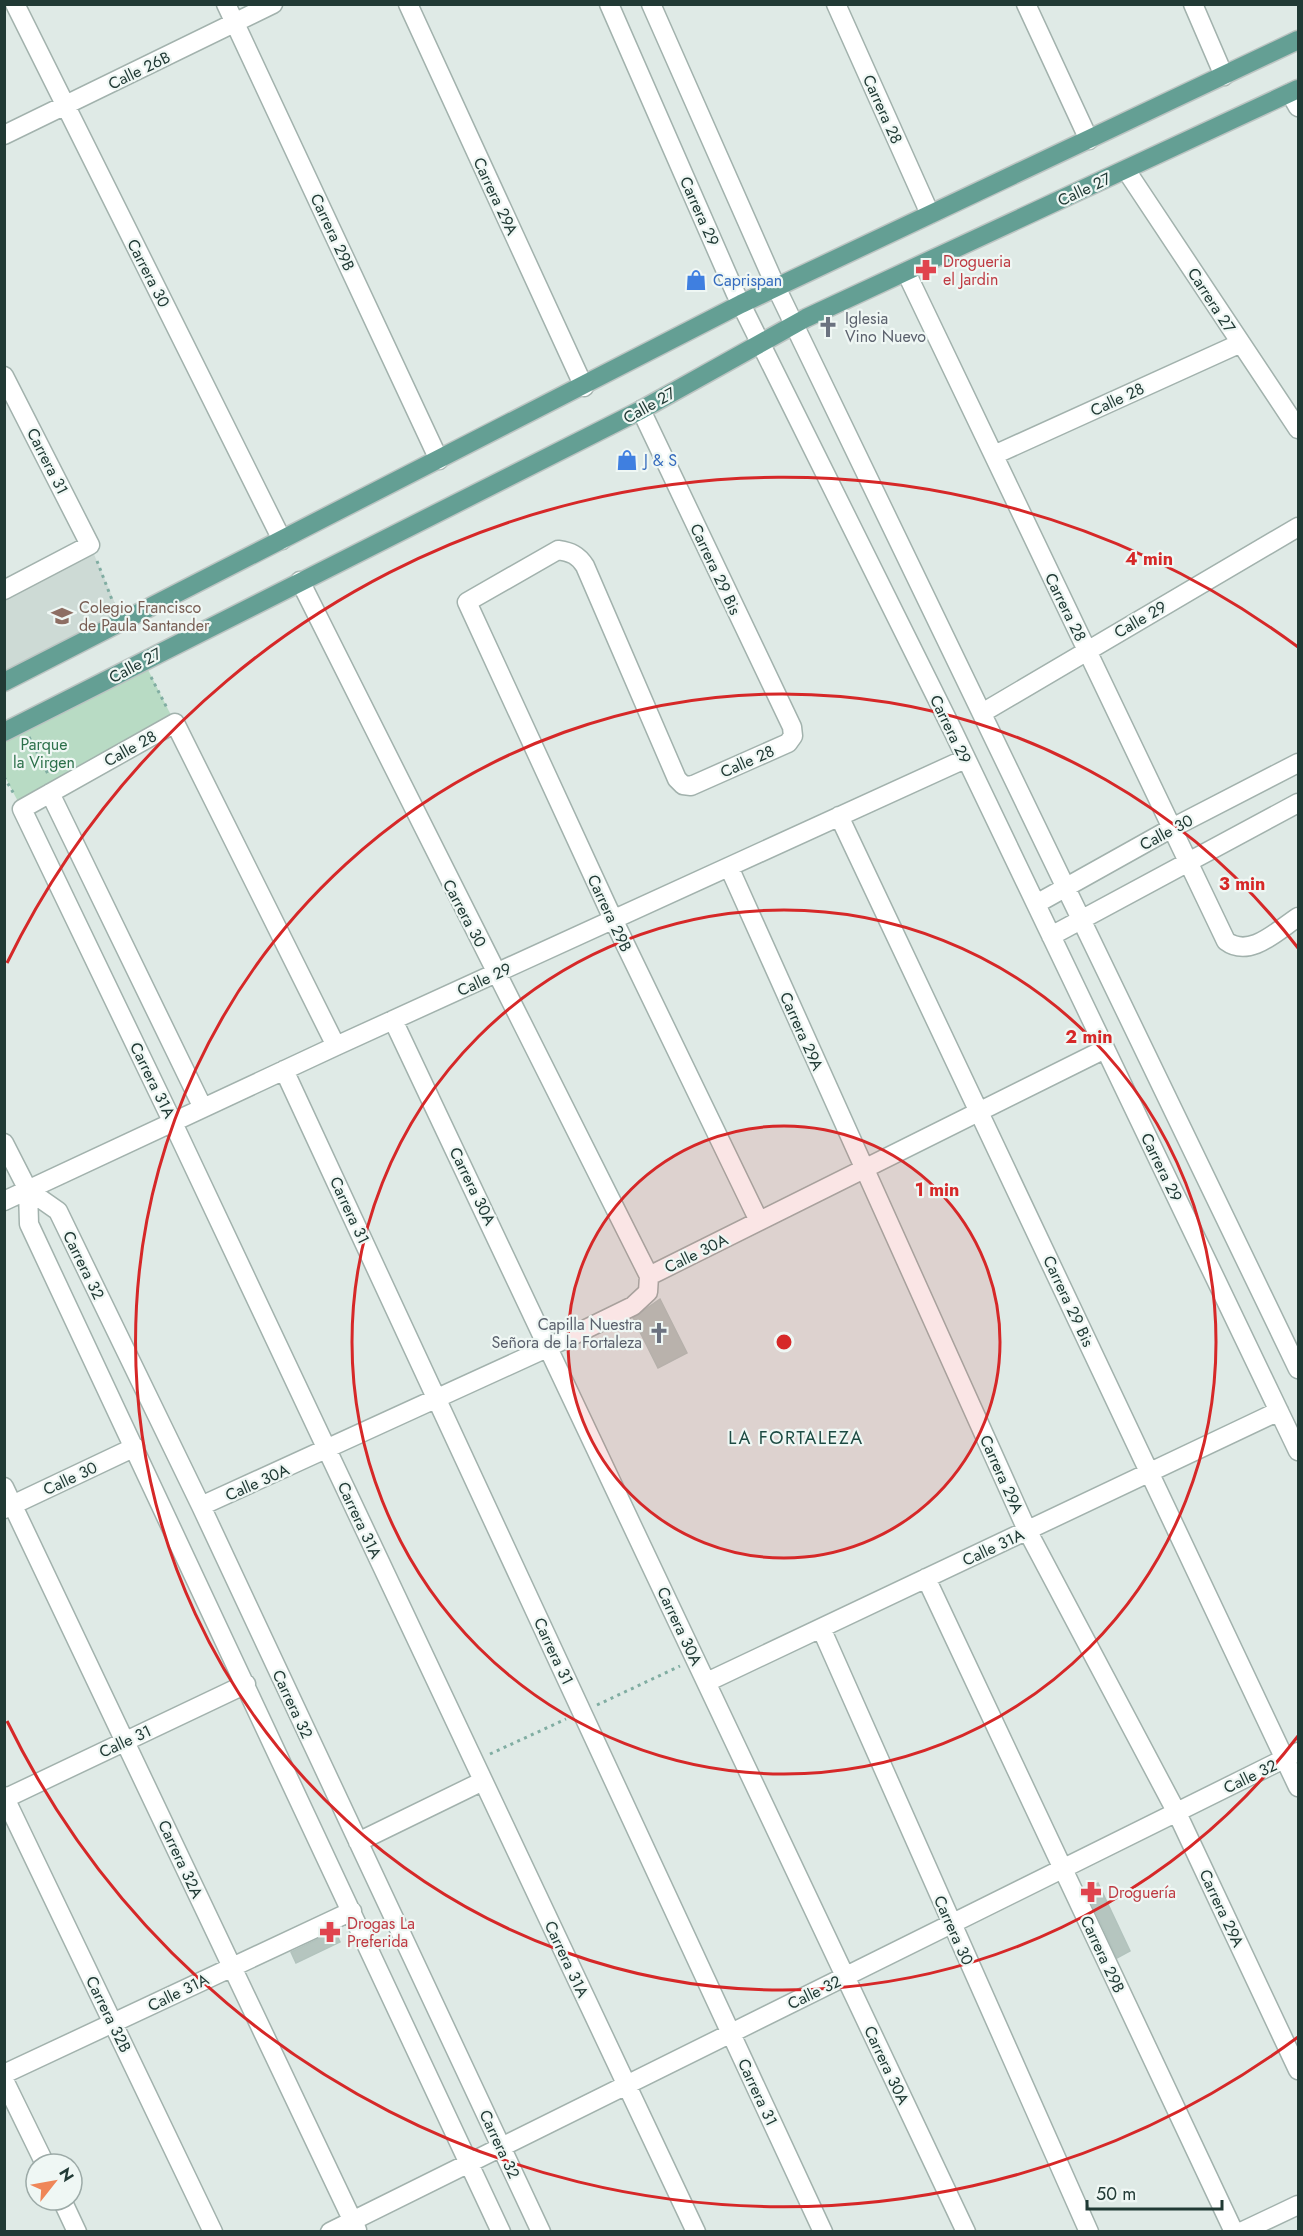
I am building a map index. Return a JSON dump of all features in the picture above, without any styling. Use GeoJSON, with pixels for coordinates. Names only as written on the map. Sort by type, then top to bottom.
{"type":"FeatureCollection","features":[{"type":"Feature","properties":{"kind":"main road"},"geometry":{"type":"LineString","coordinates":[[4,682],[584,387],[741,304],[1299,40]]}},
{"type":"Feature","properties":{"kind":"main road","name":"Calle 27"},"geometry":{"type":"LineString","coordinates":[[4,732],[641,410],[794,324],[1126,170],[1296,97]]}},
{"type":"Feature","properties":{"kind":"street","name":"Carrera 30"},"geometry":{"type":"LineString","coordinates":[[15,4],[282,540]]}},
{"type":"Feature","properties":{"kind":"street","name":"Carrera 29B"},"geometry":{"type":"LineString","coordinates":[[226,4],[439,460]]}},
{"type":"Feature","properties":{"kind":"street","name":"Calle 26B"},"geometry":{"type":"LineString","coordinates":[[4,135],[273,4]]}},
{"type":"Feature","properties":{"kind":"street","name":"Carrera 29A"},"geometry":{"type":"LineString","coordinates":[[408,4],[584,387]]}},
{"type":"Feature","properties":{"kind":"street","name":"Carrera 29"},"geometry":{"type":"LineString","coordinates":[[609,4],[741,304],[1036,904],[1299,1451]]}},
{"type":"Feature","properties":{"kind":"street"},"geometry":{"type":"LineString","coordinates":[[651,4],[776,287],[1299,1369]]}},
{"type":"Feature","properties":{"kind":"street","name":"Carrera 28"},"geometry":{"type":"LineString","coordinates":[[836,4],[930,214]]}},
{"type":"Feature","properties":{"kind":"street"},"geometry":{"type":"LineString","coordinates":[[1026,4],[1089,140]]}},
{"type":"Feature","properties":{"kind":"street"},"geometry":{"type":"LineString","coordinates":[[1193,4],[1224,75]]}},
{"type":"Feature","properties":{"kind":"street","name":"Carrera 27"},"geometry":{"type":"LineString","coordinates":[[1126,170],[1299,429]]}},
{"type":"Feature","properties":{"kind":"street","name":"Carrera 28"},"geometry":{"type":"LineString","coordinates":[[906,272],[1226,941],[1241,949],[1251,947],[1299,917]]}},
{"type":"Feature","properties":{"kind":"street","name":"Calle 28"},"geometry":{"type":"LineString","coordinates":[[994,455],[1241,343]]}},
{"type":"Feature","properties":{"kind":"street","name":"Carrera 31"},"geometry":{"type":"LineString","coordinates":[[4,376],[90,545]]}},
{"type":"Feature","properties":{"kind":"street","name":"Carrera 29 Bis"},"geometry":{"type":"LineString","coordinates":[[641,410],[792,728]]}},
{"type":"Feature","properties":{"kind":"street","name":"Calle 29"},"geometry":{"type":"LineString","coordinates":[[982,713],[1299,527]]}},
{"type":"Feature","properties":{"kind":"street"},"geometry":{"type":"LineString","coordinates":[[4,590],[90,545]]}},
{"type":"Feature","properties":{"kind":"street","name":"Carrera 29B"},"geometry":{"type":"LineString","coordinates":[[691,786],[683,785],[677,779],[585,566],[579,557],[569,551],[558,550],[466,602],[613,920],[759,1221]]}},
{"type":"Feature","properties":{"kind":"street","name":"Carrera 30"},"geometry":{"type":"LineString","coordinates":[[300,581],[449,883],[497,973],[649,1276]]}},
{"type":"Feature","properties":{"kind":"street","name":"Calle 28"},"geometry":{"type":"LineString","coordinates":[[22,809],[175,723],[336,1046]]}},
{"type":"Feature","properties":{"kind":"street","name":"Calle 28"},"geometry":{"type":"LineString","coordinates":[[691,786],[788,743],[793,736],[792,728]]}},
{"type":"Feature","properties":{"kind":"street","name":"Calle 29"},"geometry":{"type":"LineString","coordinates":[[4,1201],[336,1046],[965,759]]}},
{"type":"Feature","properties":{"kind":"street","name":"Calle 30"},"geometry":{"type":"LineString","coordinates":[[1036,904],[1172,828],[1299,763]]}},
{"type":"Feature","properties":{"kind":"street","name":"Carrera 31A"},"geometry":{"type":"LineString","coordinates":[[53,791],[203,1108]]}},
{"type":"Feature","properties":{"kind":"street"},"geometry":{"type":"LineString","coordinates":[[1051,936],[1299,803]]}},
{"type":"Feature","properties":{"kind":"street","name":"Carrera 31A"},"geometry":{"type":"LineString","coordinates":[[22,809],[328,1450],[696,2232]]}},
{"type":"Feature","properties":{"kind":"street","name":"Carrera 29 Bis"},"geometry":{"type":"LineString","coordinates":[[839,816],[1149,1473],[1292,1756],[1299,1787]]}},
{"type":"Feature","properties":{"kind":"street","name":"Carrera 29A"},"geometry":{"type":"LineString","coordinates":[[729,867],[1027,1530],[1177,1813],[1299,2070]]}},
{"type":"Feature","properties":{"kind":"street","name":"Carrera 30A"},"geometry":{"type":"LineString","coordinates":[[393,1020],[966,2232]]}},
{"type":"Feature","properties":{"kind":"street","name":"Calle 30A"},"geometry":{"type":"LineString","coordinates":[[201,1506],[328,1450],[633,1306],[648,1292],[649,1276],[1105,1049]]}},
{"type":"Feature","properties":{"kind":"street","name":"Carrera 31"},"geometry":{"type":"LineString","coordinates":[[284,1070],[823,2232]]}},
{"type":"Feature","properties":{"kind":"street","name":"Carrera 32"},"geometry":{"type":"LineString","coordinates":[[4,1143],[28,1190],[29,1224],[135,1446],[501,2232]]}},
{"type":"Feature","properties":{"kind":"street","name":"Carrera 32"},"geometry":{"type":"LineString","coordinates":[[28,1190],[58,1211],[201,1506],[541,2232]]}},
{"type":"Feature","properties":{"kind":"street","name":"Calle 31A"},"geometry":{"type":"LineString","coordinates":[[707,1682],[1279,1411]]}},
{"type":"Feature","properties":{"kind":"street","name":"Calle 30"},"geometry":{"type":"LineString","coordinates":[[9,1507],[135,1446]]}},
{"type":"Feature","properties":{"kind":"street","name":"Carrera 32A"},"geometry":{"type":"LineString","coordinates":[[4,1487],[9,1507],[125,1740],[355,2226]]}},
{"type":"Feature","properties":{"kind":"street","name":"Carrera 29B"},"geometry":{"type":"LineString","coordinates":[[926,1578],[1063,1869],[1245,2230]]}},
{"type":"Feature","properties":{"kind":"street","name":"Carrera 30"},"geometry":{"type":"LineString","coordinates":[[821,1628],[1089,2232]]}},
{"type":"Feature","properties":{"kind":"street","name":"Calle 31"},"geometry":{"type":"LineString","coordinates":[[5,1798],[246,1684]]}},
{"type":"Feature","properties":{"kind":"street","name":"Calle 32"},"geometry":{"type":"LineString","coordinates":[[330,2232],[355,2226],[468,2163],[1292,1756]]}},
{"type":"Feature","properties":{"kind":"street"},"geometry":{"type":"LineString","coordinates":[[358,1842],[483,1781]]}},
{"type":"Feature","properties":{"kind":"street","name":"Carrera 32B"},"geometry":{"type":"LineString","coordinates":[[5,1798],[213,2232]]}},
{"type":"Feature","properties":{"kind":"street","name":"Calle 31A"},"geometry":{"type":"LineString","coordinates":[[4,2074],[352,1911]]}},
{"type":"Feature","properties":{"kind":"street"},"geometry":{"type":"LineString","coordinates":[[4,2080],[39,2152]]}},
{"type":"Feature","properties":{"kind":"street"},"geometry":{"type":"LineString","coordinates":[[1245,2230],[1299,2205]]}},
{"type":"Feature","properties":{"kind":"street"},"geometry":{"type":"LineString","coordinates":[[68,2212],[77,2232]]}},
{"type":"Feature","properties":{"kind":"path"},"geometry":{"type":"LineString","coordinates":[[90,545],[117,610]]}},
{"type":"Feature","properties":{"kind":"path"},"geometry":{"type":"LineString","coordinates":[[22,723],[53,791]]}},
{"type":"Feature","properties":{"kind":"shaded area","name":"Colegio Francisco de Paula Santander"},"geometry":{"type":"Polygon","coordinates":[[[90,545],[123,622],[5,682],[5,590],[90,545]]]}},
{"type":"Feature","properties":{"kind":"green space","name":"Parque la Virgen"},"geometry":{"type":"Polygon","coordinates":[[[143,660],[175,723],[22,809],[5,777],[4,732],[143,660]]]}},
{"type":"Feature","properties":{"kind":"building","name":"Capilla Nuestra Señora de la Fortaleza"},"geometry":{"type":"Polygon","coordinates":[[[660,1299],[687,1353],[658,1368],[633,1318],[660,1299]]]}},
{"type":"Feature","properties":{"kind":"building"},"geometry":{"type":"Polygon","coordinates":[[[1098,1883],[1130,1951],[1117,1958],[1085,1889],[1098,1883]]]}},
{"type":"Feature","properties":{"kind":"building"},"geometry":{"type":"Polygon","coordinates":[[[335,1931],[340,1942],[296,1963],[291,1952],[335,1931]]]}},
{"type":"Feature","properties":{"kind":"place","name":"Drogueria el Jardin"},"geometry":{"type":"Point","coordinates":[926,270]}},
{"type":"Feature","properties":{"kind":"place","name":"Caprispan"},"geometry":{"type":"Point","coordinates":[696,280]}},
{"type":"Feature","properties":{"kind":"place","name":"Iglesia Vino Nuevo"},"geometry":{"type":"Point","coordinates":[828,327]}},
{"type":"Feature","properties":{"kind":"place","name":"J & S"},"geometry":{"type":"Point","coordinates":[627,460]}},
{"type":"Feature","properties":{"kind":"place","name":"Colegio Francisco de Paula Santander"},"geometry":{"type":"Point","coordinates":[62,616]}},
{"type":"Feature","properties":{"kind":"place","name":"Capilla Nuestra Señora de la Fortaleza"},"geometry":{"type":"Point","coordinates":[659,1333]}},
{"type":"Feature","properties":{"kind":"place","name":"Droguería"},"geometry":{"type":"Point","coordinates":[1091,1892]}},
{"type":"Feature","properties":{"kind":"place","name":"Drogas La Preferida"},"geometry":{"type":"Point","coordinates":[330,1932]}},
{"type":"Feature","properties":{"kind":"district","name":"LA FORTALEZA"},"geometry":{"type":"Point","coordinates":[796,1438]}}]}
